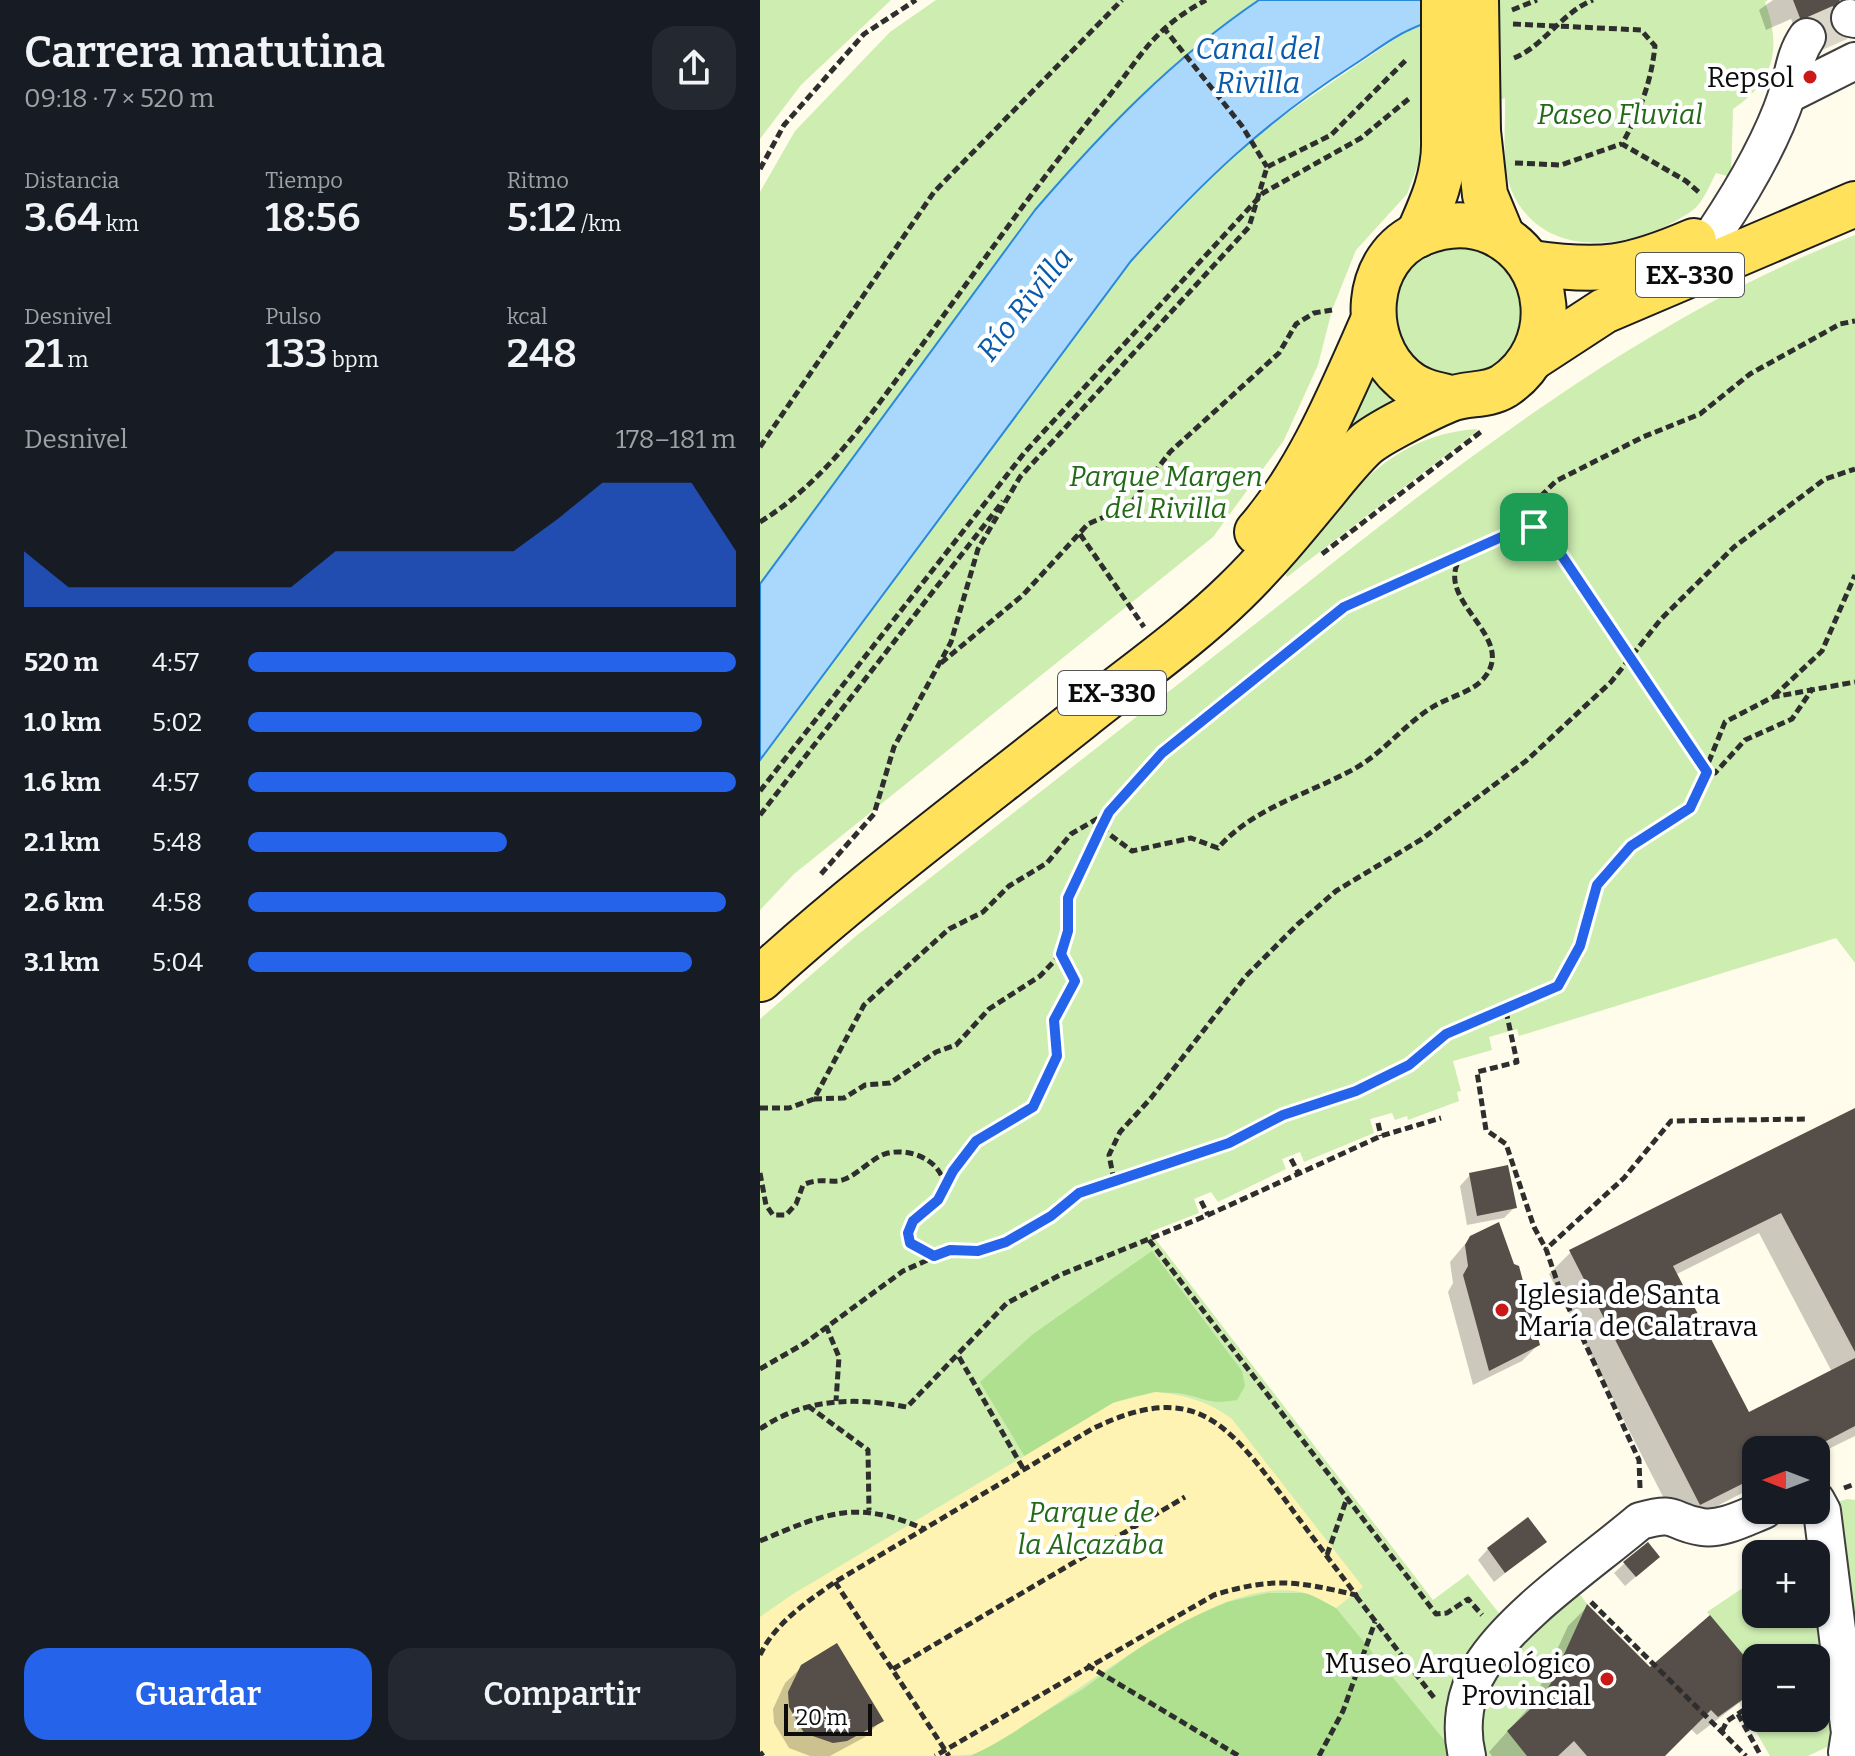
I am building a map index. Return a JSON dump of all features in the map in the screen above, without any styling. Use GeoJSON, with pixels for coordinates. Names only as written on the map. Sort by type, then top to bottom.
{"type":"FeatureCollection","features":[{"type":"Feature","properties":{"kind":"main road"},"geometry":{"type":"LineString","coordinates":[[1444,0],[1467,143],[1485,195],[1516,250]]}},
{"type":"Feature","properties":{"kind":"main road"},"geometry":{"type":"LineString","coordinates":[[1418,235],[1436,195],[1445,160],[1467,143],[1476,0]]}},
{"type":"Feature","properties":{"kind":"main road","name":"EX-330"},"geometry":{"type":"LineString","coordinates":[[1855,173],[1722,221],[1640,264],[1601,270],[1516,250],[1463,225],[1445,225],[1418,235],[1401,247],[1378,278],[1373,321],[1375,337],[1386,359],[1405,380],[1423,391],[1451,398],[1483,395],[1505,385],[1532,358],[1604,311],[1855,204]]}},
{"type":"Feature","properties":{"kind":"main road","name":"EX-330"},"geometry":{"type":"LineString","coordinates":[[1516,250],[1544,298],[1545,322],[1532,358]]}},
{"type":"Feature","properties":{"kind":"main road","name":"EX-330"},"geometry":{"type":"LineString","coordinates":[[760,944],[851,867],[1214,581],[1272,515],[1312,448],[1373,321]]}},
{"type":"Feature","properties":{"kind":"main road","name":"EX-330"},"geometry":{"type":"LineString","coordinates":[[760,979],[1233,594],[1368,442],[1451,398]]}},
{"type":"Feature","properties":{"kind":"lane"},"geometry":{"type":"LineString","coordinates":[[1722,221],[1745,185],[1787,95],[1796,52],[1807,37]]}},
{"type":"Feature","properties":{"kind":"lane"},"geometry":{"type":"LineString","coordinates":[[1787,95],[1855,61]]}},
{"type":"Feature","properties":{"kind":"lane"},"geometry":{"type":"LineString","coordinates":[[1467,1756],[1463,1737],[1466,1704],[1480,1667],[1503,1640],[1571,1579],[1640,1521],[1666,1513],[1702,1527],[1719,1526],[1742,1518]]}},
{"type":"Feature","properties":{"kind":"lane"},"geometry":{"type":"LineString","coordinates":[[1824,1524],[1850,1733],[1847,1752]]}},
{"type":"Feature","properties":{"kind":"path"},"geometry":{"type":"LineString","coordinates":[[760,169],[784,125],[864,34],[916,0]]}},
{"type":"Feature","properties":{"kind":"path"},"geometry":{"type":"LineString","coordinates":[[760,447],[934,192],[1122,0]]}},
{"type":"Feature","properties":{"kind":"path"},"geometry":{"type":"LineString","coordinates":[[760,522],[846,449],[1080,131],[1163,27],[1206,0]]}},
{"type":"Feature","properties":{"kind":"path"},"geometry":{"type":"LineString","coordinates":[[1467,143],[1523,164],[1561,165],[1622,144],[1641,110],[1652,78],[1655,46],[1641,30],[1513,25],[1512,8],[1537,0]]}},
{"type":"Feature","properties":{"kind":"path"},"geometry":{"type":"LineString","coordinates":[[1510,59],[1525,54],[1573,8],[1593,0]]}},
{"type":"Feature","properties":{"kind":"path"},"geometry":{"type":"LineString","coordinates":[[760,815],[1016,485],[1094,400],[1176,303],[1249,227],[1267,167],[1242,126],[1163,27]]}},
{"type":"Feature","properties":{"kind":"path"},"geometry":{"type":"LineString","coordinates":[[1267,167],[1331,135],[1407,58]]}},
{"type":"Feature","properties":{"kind":"path"},"geometry":{"type":"LineString","coordinates":[[760,791],[1025,452],[1258,199],[1361,138],[1405,99],[1420,93]]}},
{"type":"Feature","properties":{"kind":"path"},"geometry":{"type":"LineString","coordinates":[[1622,144],[1722,221]]}},
{"type":"Feature","properties":{"kind":"path"},"geometry":{"type":"LineString","coordinates":[[938,665],[1023,595],[1088,524],[1129,506],[1170,452],[1279,353],[1296,324],[1314,313],[1332,310]]}},
{"type":"Feature","properties":{"kind":"path"},"geometry":{"type":"LineString","coordinates":[[1515,531],[1531,506],[1556,481],[1643,437],[1700,414],[1750,374],[1840,324],[1855,321]]}},
{"type":"Feature","properties":{"kind":"path"},"geometry":{"type":"LineString","coordinates":[[1314,560],[1489,425]]}},
{"type":"Feature","properties":{"kind":"path"},"geometry":{"type":"LineString","coordinates":[[1114,1180],[1109,1155],[1120,1132],[1151,1098],[1246,976],[1336,891],[1422,839],[1526,761],[1611,682],[1661,619],[1734,547],[1825,479],[1855,469]]}},
{"type":"Feature","properties":{"kind":"path"},"geometry":{"type":"LineString","coordinates":[[812,885],[874,814],[894,747],[951,642],[978,549],[1016,485]]}},
{"type":"Feature","properties":{"kind":"path"},"geometry":{"type":"LineString","coordinates":[[760,1108],[789,1108],[814,1099],[844,1098],[865,1085],[890,1083],[936,1052],[956,1045],[989,1009],[1040,976],[1061,954],[1068,931],[1068,898],[1109,812],[1162,753],[1344,607],[1515,531],[1534,527],[1548,535],[1707,772],[1715,773],[1745,740],[1792,719],[1814,688]]}},
{"type":"Feature","properties":{"kind":"path"},"geometry":{"type":"LineString","coordinates":[[1080,534],[1148,632]]}},
{"type":"Feature","properties":{"kind":"path"},"geometry":{"type":"LineString","coordinates":[[1101,828],[1132,851],[1191,838],[1218,848],[1235,828],[1256,814],[1357,768],[1430,708],[1484,679],[1491,664],[1490,643],[1484,630],[1460,600],[1454,578],[1456,564],[1463,554]]}},
{"type":"Feature","properties":{"kind":"path"},"geometry":{"type":"LineString","coordinates":[[1773,697],[1822,651],[1855,575]]}},
{"type":"Feature","properties":{"kind":"path"},"geometry":{"type":"LineString","coordinates":[[760,1369],[805,1343],[903,1271],[934,1256],[950,1250],[978,1251],[1006,1242],[1051,1216],[1079,1193],[1114,1180],[1156,1170],[1229,1143],[1283,1115],[1356,1091],[1409,1065],[1446,1034],[1488,1015],[1506,1011],[1558,986],[1580,946],[1597,885],[1631,846],[1690,808],[1725,722],[1773,697],[1855,682]]}},
{"type":"Feature","properties":{"kind":"path"},"geometry":{"type":"LineString","coordinates":[[814,1099],[864,1005],[949,929],[983,912],[1009,886],[1047,863],[1071,834],[1109,812]]}},
{"type":"Feature","properties":{"kind":"path"},"geometry":{"type":"LineString","coordinates":[[934,1256],[910,1243],[908,1233],[913,1221],[938,1200],[945,1184],[976,1141],[1033,1107],[1057,1056],[1054,1020],[1075,981],[1061,954]]}},
{"type":"Feature","properties":{"kind":"path"},"geometry":{"type":"LineString","coordinates":[[1506,1011],[1517,1062],[1477,1072],[1486,1130],[1506,1144],[1534,1227],[1546,1249],[1559,1287],[1639,1460],[1640,1521]]}},
{"type":"Feature","properties":{"kind":"path"},"geometry":{"type":"LineString","coordinates":[[760,1429],[783,1413],[807,1405],[877,1401],[907,1407],[959,1357],[1007,1303],[1060,1275],[1208,1215],[1381,1136],[1441,1118]]}},
{"type":"Feature","properties":{"kind":"path"},"geometry":{"type":"LineString","coordinates":[[1546,1249],[1624,1178],[1671,1121],[1806,1119]]}},
{"type":"Feature","properties":{"kind":"path"},"geometry":{"type":"LineString","coordinates":[[1378,1123],[1381,1136]]}},
{"type":"Feature","properties":{"kind":"path"},"geometry":{"type":"LineString","coordinates":[[760,1173],[766,1205],[773,1215],[786,1215],[796,1204],[803,1185],[817,1178],[841,1181],[887,1153],[916,1154],[924,1158],[942,1173],[945,1184]]}},
{"type":"Feature","properties":{"kind":"path"},"geometry":{"type":"LineString","coordinates":[[1291,1159],[1299,1174]]}},
{"type":"Feature","properties":{"kind":"path"},"geometry":{"type":"LineString","coordinates":[[1201,1201],[1208,1215]]}},
{"type":"Feature","properties":{"kind":"path"},"geometry":{"type":"LineString","coordinates":[[1149,1240],[1436,1614],[1447,1613],[1468,1599],[1503,1640]]}},
{"type":"Feature","properties":{"kind":"path"},"geometry":{"type":"LineString","coordinates":[[826,1326],[839,1357],[836,1401]]}},
{"type":"Feature","properties":{"kind":"path"},"geometry":{"type":"LineString","coordinates":[[959,1357],[1024,1470]]}},
{"type":"Feature","properties":{"kind":"path"},"geometry":{"type":"LineString","coordinates":[[807,1405],[868,1450],[869,1510]]}},
{"type":"Feature","properties":{"kind":"path"},"geometry":{"type":"LineString","coordinates":[[760,1655],[767,1640],[800,1607],[835,1582],[1117,1417],[1157,1408],[1191,1411],[1219,1423],[1248,1451],[1445,1711],[1464,1720]]}},
{"type":"Feature","properties":{"kind":"path"},"geometry":{"type":"LineString","coordinates":[[893,1669],[1185,1497]]}},
{"type":"Feature","properties":{"kind":"path"},"geometry":{"type":"LineString","coordinates":[[1327,1556],[1347,1498]]}},
{"type":"Feature","properties":{"kind":"path"},"geometry":{"type":"LineString","coordinates":[[760,1541],[830,1514],[869,1510],[893,1515],[924,1529]]}},
{"type":"Feature","properties":{"kind":"path"},"geometry":{"type":"LineString","coordinates":[[1571,1579],[1746,1756]]}},
{"type":"Feature","properties":{"kind":"path"},"geometry":{"type":"LineString","coordinates":[[835,1582],[949,1756]]}},
{"type":"Feature","properties":{"kind":"path"},"geometry":{"type":"LineString","coordinates":[[935,1756],[1087,1665],[1214,1595],[1258,1582],[1307,1584],[1356,1595]]}},
{"type":"Feature","properties":{"kind":"path"},"geometry":{"type":"LineString","coordinates":[[1319,1756],[1343,1711],[1375,1621]]}},
{"type":"Feature","properties":{"kind":"path"},"geometry":{"type":"LineString","coordinates":[[1087,1665],[1239,1756]]}},
{"type":"Feature","properties":{"kind":"path"},"geometry":{"type":"LineString","coordinates":[[1722,1731],[1727,1721],[1742,1711]]}},
{"type":"Feature","properties":{"kind":"path"},"geometry":{"type":"LineString","coordinates":[[1738,1714],[1761,1756]]}},
{"type":"Feature","properties":{"kind":"green space"},"geometry":{"type":"Polygon","coordinates":[[[760,0],[891,0],[801,85],[760,139],[760,0]]]}},
{"type":"Feature","properties":{"kind":"green space"},"geometry":{"type":"Polygon","coordinates":[[[936,0],[1260,0],[1197,46],[1140,97],[1035,210],[760,584],[760,192],[795,131],[890,32],[936,0]]]}},
{"type":"Feature","properties":{"kind":"green space","name":"Paseo Fluvial"},"geometry":{"type":"Polygon","coordinates":[[[1490,0],[1768,0],[1765,2],[1773,34],[1771,63],[1758,87],[1733,109],[1731,177],[1716,173],[1697,207],[1672,223],[1648,233],[1598,243],[1573,241],[1550,232],[1530,218],[1514,196],[1505,161],[1505,98],[1420,130],[1419,162],[1407,194],[1356,250],[1332,310],[1318,365],[1284,440],[1213,537],[794,874],[760,910],[760,760],[1131,261],[1218,167],[1260,132],[1408,30],[1490,0]]]}},
{"type":"Feature","properties":{"kind":"green space","name":"Parque de la Alcazaba"},"geometry":{"type":"Polygon","coordinates":[[[1855,235],[1855,963],[1836,938],[1519,1036],[1517,1029],[1489,1037],[1492,1050],[1453,1061],[1461,1091],[1457,1092],[1459,1101],[1408,1120],[1407,1116],[1395,1120],[1392,1113],[1370,1119],[1374,1133],[1304,1162],[1300,1152],[1282,1159],[1286,1169],[1218,1202],[1211,1192],[1194,1199],[1199,1213],[1150,1232],[1433,1600],[1468,1574],[1506,1622],[1564,1573],[1587,1604],[1557,1674],[1538,1702],[1527,1756],[760,1756],[760,1019],[856,936],[1480,451],[1624,353],[1698,309],[1775,270],[1855,235]]]}},
{"type":"Feature","properties":{"kind":"green space"},"geometry":{"type":"Polygon","coordinates":[[[1458,246],[1483,251],[1505,265],[1519,287],[1524,312],[1519,337],[1505,359],[1483,373],[1458,378],[1433,373],[1411,359],[1397,337],[1392,312],[1397,287],[1411,265],[1433,251],[1458,246]]]}},
{"type":"Feature","properties":{"kind":"green space"},"geometry":{"type":"Polygon","coordinates":[[[1369,370],[1404,404],[1345,446],[1343,426],[1369,370]]]}},
{"type":"Feature","properties":{"kind":"green space"},"geometry":{"type":"Polygon","coordinates":[[[1477,429],[1287,577],[1285,573],[1344,500],[1389,460],[1415,445],[1444,434],[1477,429]]]}},
{"type":"Feature","properties":{"kind":"green space"},"geometry":{"type":"Polygon","coordinates":[[[1152,1251],[1242,1371],[1245,1386],[1237,1400],[1216,1402],[1169,1393],[1131,1398],[1113,1403],[1025,1457],[980,1382],[1033,1334],[1152,1251]]]}},
{"type":"Feature","properties":{"kind":"green space"},"geometry":{"type":"Polygon","coordinates":[[[1855,1500],[1855,1685],[1831,1504],[1855,1500]]]}},
{"type":"Feature","properties":{"kind":"green space"},"geometry":{"type":"Polygon","coordinates":[[[1742,1588],[1742,1628],[1822,1628],[1824,1644],[1742,1644],[1742,1653],[1707,1612],[1742,1588]]]}},
{"type":"Feature","properties":{"kind":"green space"},"geometry":{"type":"Polygon","coordinates":[[[1268,1593],[1307,1593],[1336,1608],[1445,1741],[1450,1756],[971,1756],[1083,1689],[1147,1642],[1182,1622],[1227,1602],[1268,1593]]]}},
{"type":"Feature","properties":{"kind":"green space"},"geometry":{"type":"Polygon","coordinates":[[[1830,1689],[1836,1733],[1833,1744],[1808,1756],[1770,1756],[1756,1732],[1830,1732],[1830,1689]]]}},
{"type":"Feature","properties":{"kind":"sand"},"geometry":{"type":"Polygon","coordinates":[[[1155,1392],[1196,1400],[1232,1419],[1363,1587],[1336,1608],[1308,1594],[1270,1591],[1228,1602],[1184,1622],[1138,1649],[1009,1735],[974,1754],[760,1756],[760,1617],[793,1594],[1113,1403],[1155,1392]]]}},
{"type":"Feature","properties":{"kind":"water","name":"Canal del Rivilla"},"geometry":{"type":"Polygon","coordinates":[[[1259,0],[1490,0],[1419,26],[1387,42],[1261,132],[1183,205],[1131,261],[760,760],[760,584],[1035,210],[1086,152],[1140,98],[1197,47],[1259,0]]]}},
{"type":"Feature","properties":{"kind":"building"},"geometry":{"type":"Polygon","coordinates":[[[1793,0],[1840,0],[1829,15],[1830,25],[1841,37],[1826,43],[1825,26],[1817,19],[1800,18],[1793,0]]]}},
{"type":"Feature","properties":{"kind":"building"},"geometry":{"type":"Polygon","coordinates":[[[1855,1108],[1855,1352],[1781,1213],[1673,1266],[1749,1412],[1855,1358],[1855,1426],[1830,1439],[1830,1436],[1742,1436],[1742,1484],[1700,1505],[1569,1250],[1855,1108]]]}},
{"type":"Feature","properties":{"kind":"building"},"geometry":{"type":"Polygon","coordinates":[[[1508,1165],[1517,1208],[1477,1216],[1469,1173],[1508,1165]]]}},
{"type":"Feature","properties":{"kind":"building","name":"Iglesia de Santa María de Calatrava"},"geometry":{"type":"Polygon","coordinates":[[[1499,1222],[1514,1264],[1519,1266],[1540,1345],[1489,1371],[1463,1275],[1468,1266],[1465,1245],[1470,1236],[1499,1222]]]}},
{"type":"Feature","properties":{"kind":"building"},"geometry":{"type":"Polygon","coordinates":[[[1528,1517],[1547,1542],[1505,1573],[1487,1548],[1528,1517]]]}},
{"type":"Feature","properties":{"kind":"building"},"geometry":{"type":"Polygon","coordinates":[[[1648,1542],[1660,1557],[1636,1577],[1623,1562],[1648,1542]]]}},
{"type":"Feature","properties":{"kind":"building","name":"Museo Arqueológico Provincial"},"geometry":{"type":"Polygon","coordinates":[[[1587,1604],[1650,1667],[1710,1615],[1742,1653],[1742,1700],[1718,1717],[1711,1710],[1665,1756],[1587,1756],[1574,1741],[1558,1756],[1527,1756],[1507,1731],[1538,1702],[1551,1683],[1587,1604]]]}},
{"type":"Feature","properties":{"kind":"building"},"geometry":{"type":"Polygon","coordinates":[[[837,1643],[884,1721],[847,1741],[833,1743],[804,1733],[789,1707],[788,1692],[801,1665],[837,1643]]]}},
{"type":"Feature","properties":{"kind":"tunnel"},"geometry":{"type":"LineString","coordinates":[[1807,37],[1850,18]]}},
{"type":"Feature","properties":{"kind":"place","name":"Repsol"},"geometry":{"type":"Point","coordinates":[1810,77]}},
{"type":"Feature","properties":{"kind":"place","name":"Iglesia de Santa María de Calatrava"},"geometry":{"type":"Point","coordinates":[1502,1310]}},
{"type":"Feature","properties":{"kind":"place","name":"Museo Arqueológico Provincial"},"geometry":{"type":"Point","coordinates":[1607,1679]}},
{"type":"Feature","properties":{"kind":"route"},"geometry":{"type":"LineString","coordinates":[[1534,527],[1548,535],[1707,772],[1690,808],[1631,846],[1597,885],[1580,946],[1558,986],[1506,1011],[1488,1015],[1446,1034],[1409,1065],[1356,1091],[1283,1115],[1229,1143],[1156,1170],[1114,1180],[1079,1193],[1051,1216],[1006,1242],[978,1251],[950,1250],[934,1256],[910,1243],[908,1233],[913,1221],[938,1200],[953,1171],[976,1141],[1033,1107],[1057,1056],[1054,1020],[1075,981],[1061,954],[1068,931],[1068,898],[1109,812],[1128,789],[1162,753],[1344,607],[1515,531],[1534,527]]}},
{"type":"Feature","properties":{"kind":"water label","name":"Río Rivilla"},"geometry":{"type":"Point","coordinates":[1025,304]}},
{"type":"Feature","properties":{"kind":"park label","name":"Parque Margen del Rivilla"},"geometry":{"type":"Point","coordinates":[1166,492]}}]}
